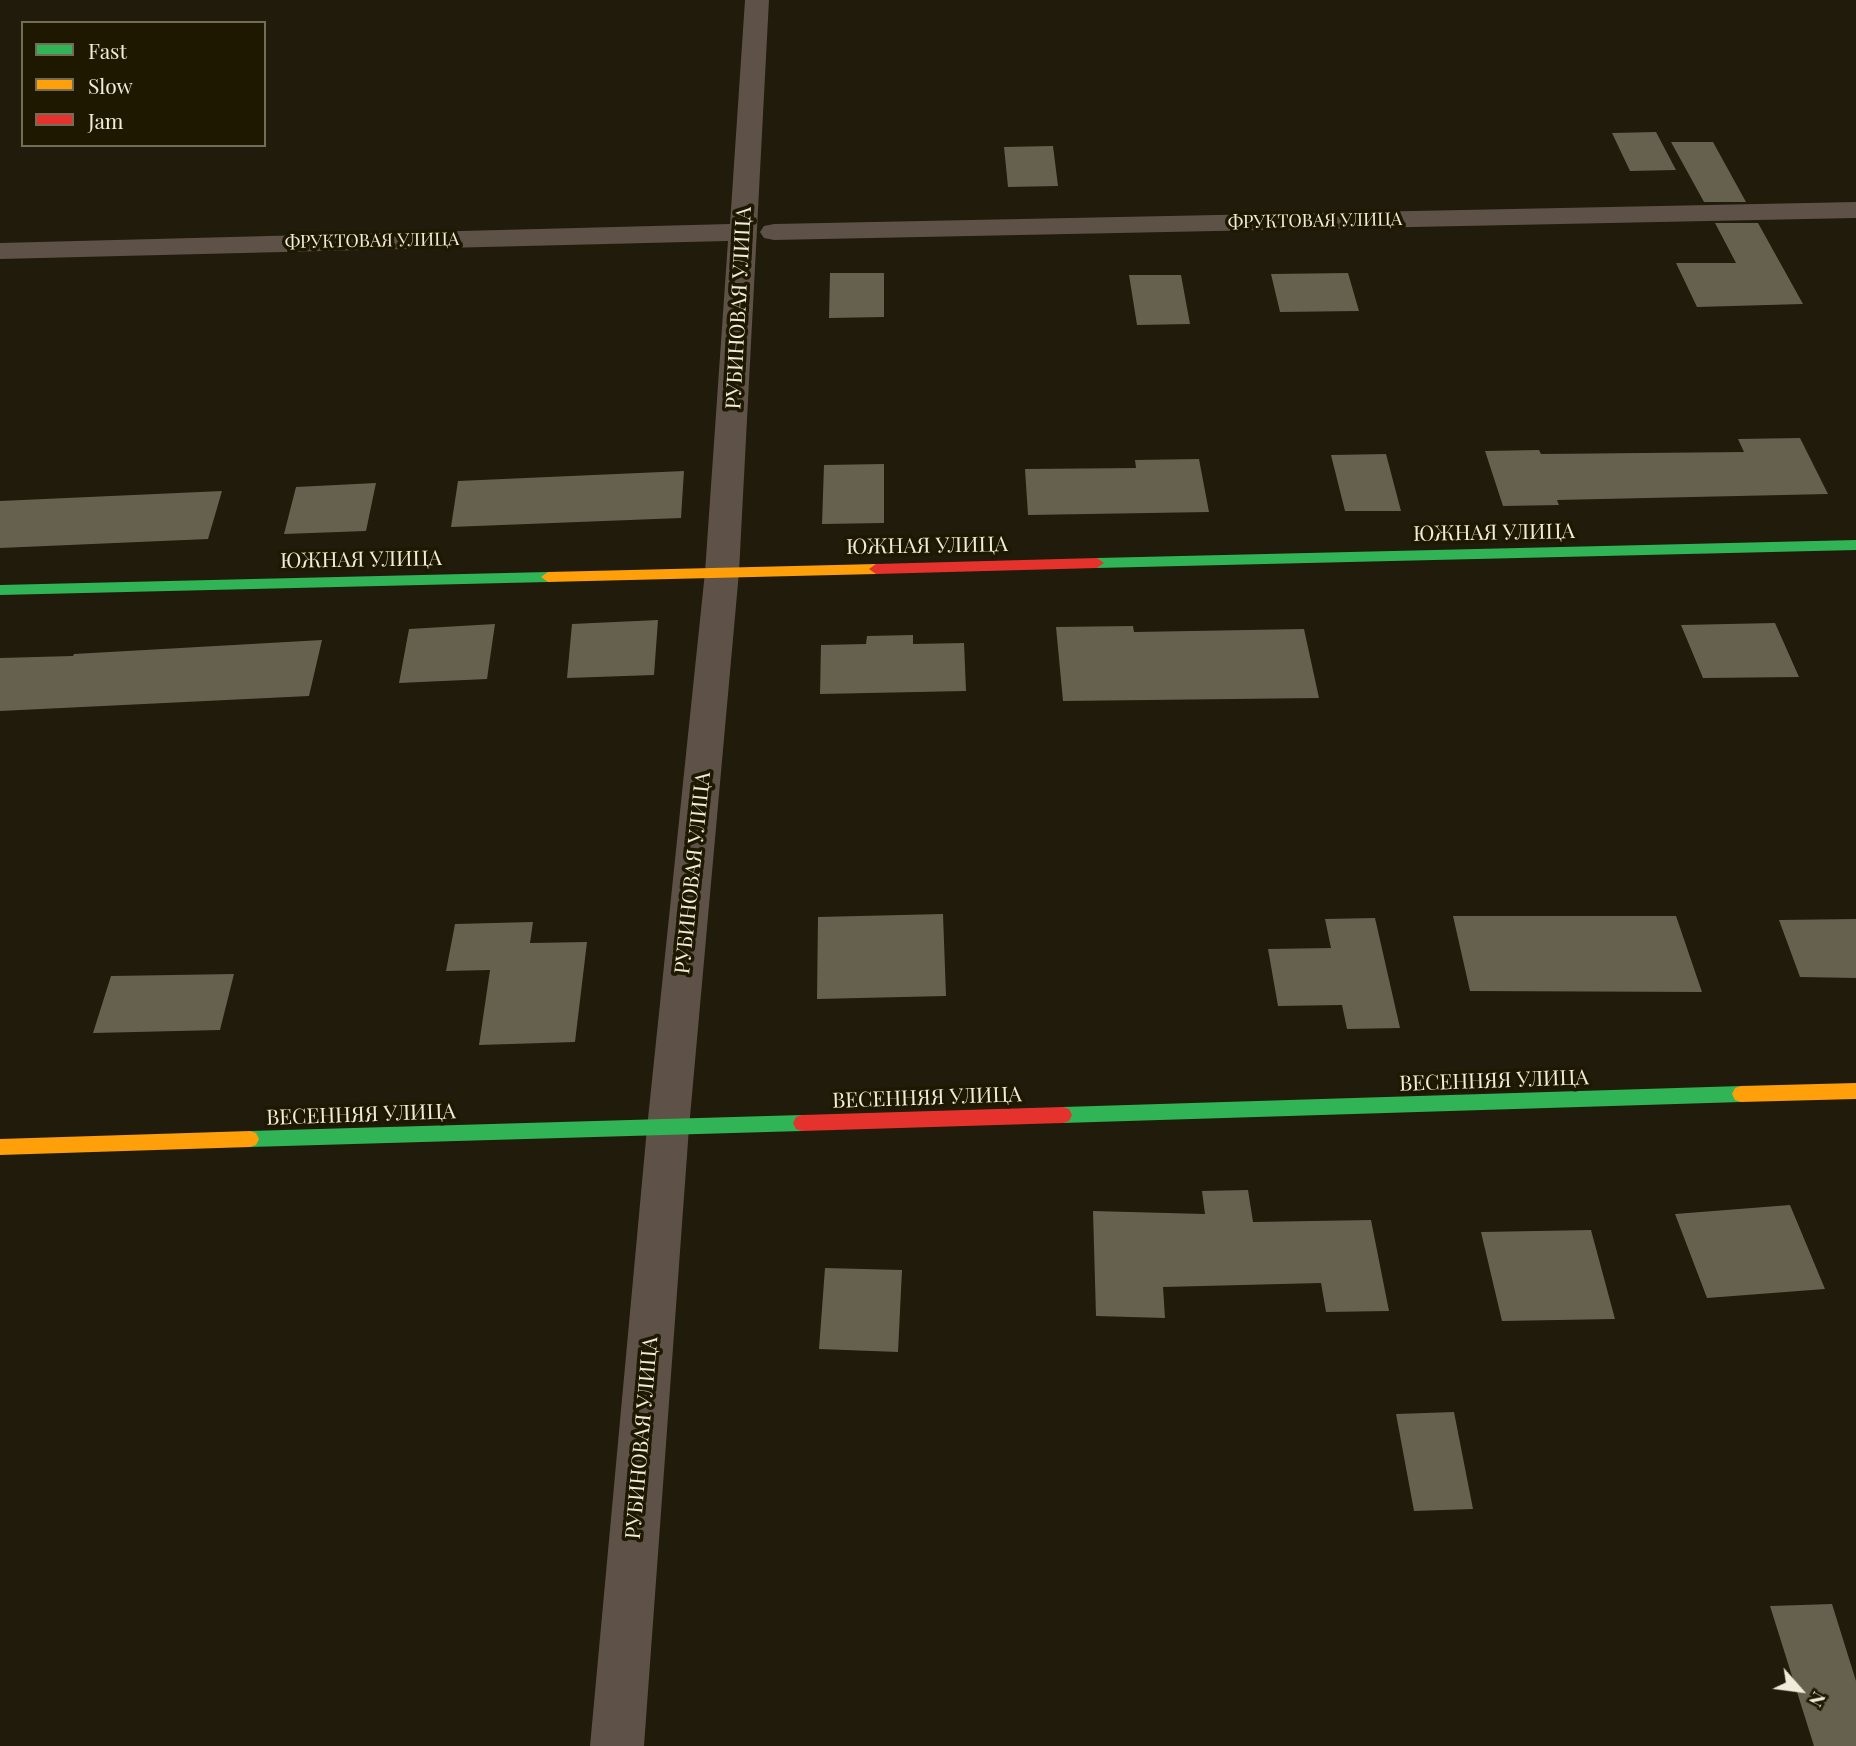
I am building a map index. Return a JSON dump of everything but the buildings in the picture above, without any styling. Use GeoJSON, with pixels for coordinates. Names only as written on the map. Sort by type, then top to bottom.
{"type":"FeatureCollection","features":[{"type":"Feature","properties":{"kind":"street","name":"РУБИНОВАЯ УЛИЦА"},"geometry":{"type":"LineString","coordinates":[[617,1746],[668,1128],[722,572],[759,232],[757,0]]}},
{"type":"Feature","properties":{"kind":"street","name":"ФРУКТОВАЯ УЛИЦА"},"geometry":{"type":"LineString","coordinates":[[0,251],[1856,209]]}},
{"type":"Feature","properties":{"kind":"street","name":"ЮЖНАЯ УЛИЦА"},"geometry":{"type":"LineString","coordinates":[[0,590],[1856,545]]}},
{"type":"Feature","properties":{"kind":"street","name":"ВЕСЕННЯЯ УЛИЦА"},"geometry":{"type":"LineString","coordinates":[[0,1147],[1856,1091]]}},
{"type":"Feature","properties":{"kind":"traffic: fast"},"geometry":{"type":"LineString","coordinates":[[1097,563],[1856,545]]}},
{"type":"Feature","properties":{"kind":"traffic: fast"},"geometry":{"type":"LineString","coordinates":[[0,590],[548,577]]}},
{"type":"Feature","properties":{"kind":"traffic: fast"},"geometry":{"type":"LineString","coordinates":[[1063,1115],[1741,1094]]}},
{"type":"Feature","properties":{"kind":"traffic: fast"},"geometry":{"type":"LineString","coordinates":[[250,1139],[802,1123]]}},
{"type":"Feature","properties":{"kind":"traffic: slow"},"geometry":{"type":"LineString","coordinates":[[548,577],[876,569]]}},
{"type":"Feature","properties":{"kind":"traffic: slow"},"geometry":{"type":"LineString","coordinates":[[1741,1094],[1856,1091]]}},
{"type":"Feature","properties":{"kind":"traffic: slow"},"geometry":{"type":"LineString","coordinates":[[0,1147],[250,1139]]}},
{"type":"Feature","properties":{"kind":"traffic: jam"},"geometry":{"type":"LineString","coordinates":[[876,569],[1097,563]]}},
{"type":"Feature","properties":{"kind":"traffic: jam"},"geometry":{"type":"LineString","coordinates":[[802,1123],[1063,1115]]}}]}
